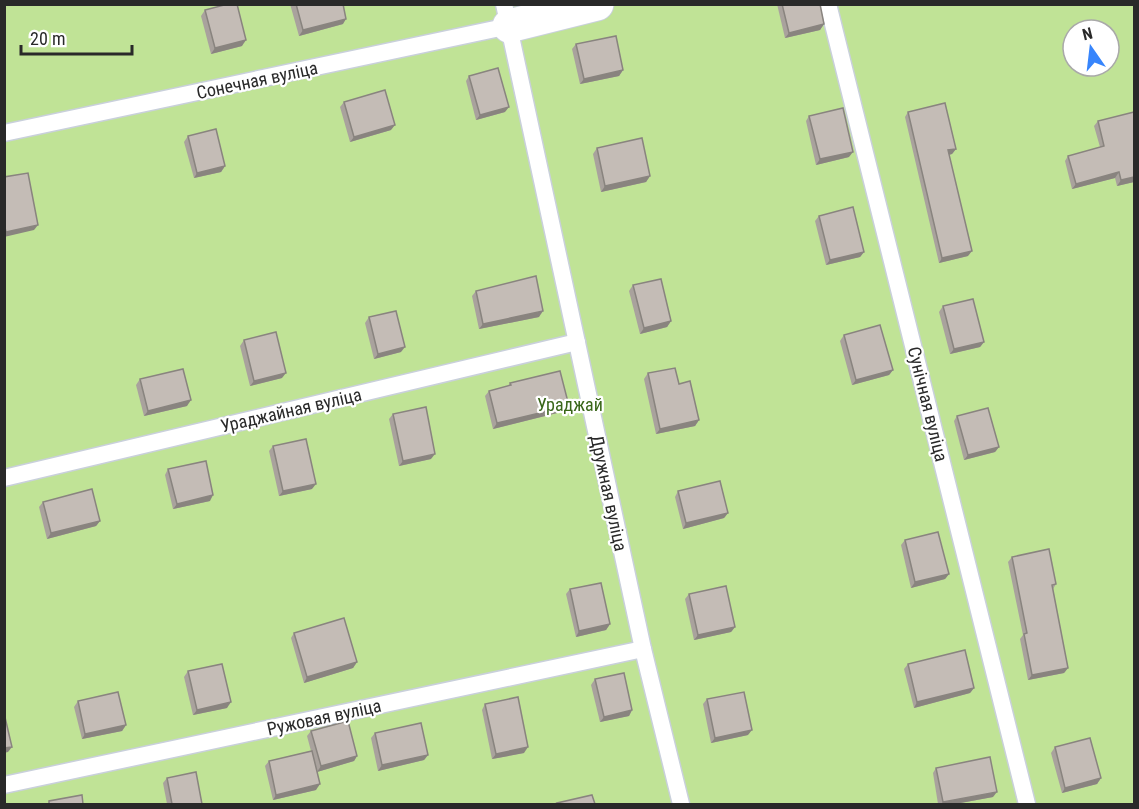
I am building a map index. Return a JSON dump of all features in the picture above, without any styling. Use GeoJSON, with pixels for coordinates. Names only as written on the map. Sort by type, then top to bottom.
{"type":"FeatureCollection","features":[{"type":"Feature","properties":{"kind":"street"},"geometry":{"type":"LineString","coordinates":[[506,15],[597,4]]}},
{"type":"Feature","properties":{"kind":"lane","name":"Сунічная вуліца"},"geometry":{"type":"LineString","coordinates":[[828,4],[1027,804]]}},
{"type":"Feature","properties":{"kind":"lane","name":"Сонечная вуліца"},"geometry":{"type":"LineString","coordinates":[[4,133],[506,15]]}},
{"type":"Feature","properties":{"kind":"lane","name":"Дружная вуліца"},"geometry":{"type":"LineString","coordinates":[[506,15],[643,649],[681,804]]}},
{"type":"Feature","properties":{"kind":"lane","name":"Ураджайная вуліца"},"geometry":{"type":"LineString","coordinates":[[4,478],[577,342]]}},
{"type":"Feature","properties":{"kind":"lane","name":"Ружовая вуліца"},"geometry":{"type":"LineString","coordinates":[[4,785],[643,649]]}},
{"type":"Feature","properties":{"kind":"green space","name":"Ураджай"},"geometry":{"type":"Polygon","coordinates":[[[5,5],[1134,5],[1134,804],[5,804],[5,5]]]}},
{"type":"Feature","properties":{"kind":"building"},"geometry":{"type":"Polygon","coordinates":[[[237,4],[246,40],[215,48],[205,10],[237,4]]]}},
{"type":"Feature","properties":{"kind":"building"},"geometry":{"type":"Polygon","coordinates":[[[296,4],[343,4],[346,19],[303,30],[296,4]]]}},
{"type":"Feature","properties":{"kind":"building"},"geometry":{"type":"Polygon","coordinates":[[[782,4],[820,4],[824,24],[789,33],[782,4]]]}},
{"type":"Feature","properties":{"kind":"building"},"geometry":{"type":"Polygon","coordinates":[[[616,36],[623,70],[584,79],[576,44],[616,36]]]}},
{"type":"Feature","properties":{"kind":"building"},"geometry":{"type":"Polygon","coordinates":[[[498,68],[509,107],[480,115],[469,76],[498,68]]]}},
{"type":"Feature","properties":{"kind":"building"},"geometry":{"type":"Polygon","coordinates":[[[385,90],[395,125],[354,137],[344,102],[385,90]]]}},
{"type":"Feature","properties":{"kind":"building"},"geometry":{"type":"Polygon","coordinates":[[[945,103],[956,149],[948,150],[972,251],[942,258],[908,112],[945,103]]]}},
{"type":"Feature","properties":{"kind":"building"},"geometry":{"type":"Polygon","coordinates":[[[843,108],[853,152],[820,159],[809,116],[843,108]]]}},
{"type":"Feature","properties":{"kind":"building"},"geometry":{"type":"Polygon","coordinates":[[[1134,112],[1134,177],[1121,180],[1119,172],[1076,184],[1068,156],[1104,146],[1098,121],[1134,112]]]}},
{"type":"Feature","properties":{"kind":"building"},"geometry":{"type":"Polygon","coordinates":[[[216,129],[225,166],[197,173],[188,136],[216,129]]]}},
{"type":"Feature","properties":{"kind":"building"},"geometry":{"type":"Polygon","coordinates":[[[642,138],[650,176],[605,186],[597,148],[642,138]]]}},
{"type":"Feature","properties":{"kind":"building"},"geometry":{"type":"Polygon","coordinates":[[[28,173],[38,225],[6,232],[4,177],[28,173]]]}},
{"type":"Feature","properties":{"kind":"building"},"geometry":{"type":"Polygon","coordinates":[[[853,207],[864,252],[830,260],[819,216],[853,207]]]}},
{"type":"Feature","properties":{"kind":"building"},"geometry":{"type":"Polygon","coordinates":[[[536,276],[543,311],[483,324],[476,291],[536,276]]]}},
{"type":"Feature","properties":{"kind":"building"},"geometry":{"type":"Polygon","coordinates":[[[661,279],[671,321],[644,328],[633,285],[661,279]]]}},
{"type":"Feature","properties":{"kind":"building"},"geometry":{"type":"Polygon","coordinates":[[[973,299],[984,342],[954,349],[943,306],[973,299]]]}},
{"type":"Feature","properties":{"kind":"building"},"geometry":{"type":"Polygon","coordinates":[[[396,311],[405,347],[378,354],[369,317],[396,311]]]}},
{"type":"Feature","properties":{"kind":"building"},"geometry":{"type":"Polygon","coordinates":[[[880,325],[893,370],[856,380],[844,335],[880,325]]]}},
{"type":"Feature","properties":{"kind":"building"},"geometry":{"type":"Polygon","coordinates":[[[276,332],[286,373],[254,381],[244,340],[276,332]]]}},
{"type":"Feature","properties":{"kind":"building"},"geometry":{"type":"Polygon","coordinates":[[[675,368],[679,384],[690,381],[699,420],[660,429],[648,373],[675,368]]]}},
{"type":"Feature","properties":{"kind":"building"},"geometry":{"type":"Polygon","coordinates":[[[183,369],[191,400],[148,411],[140,379],[183,369]]]}},
{"type":"Feature","properties":{"kind":"building"},"geometry":{"type":"Polygon","coordinates":[[[560,371],[569,406],[497,423],[489,391],[511,385],[510,383],[560,371]]]}},
{"type":"Feature","properties":{"kind":"building"},"geometry":{"type":"Polygon","coordinates":[[[426,407],[435,454],[403,461],[393,414],[426,407]]]}},
{"type":"Feature","properties":{"kind":"building"},"geometry":{"type":"Polygon","coordinates":[[[988,408],[999,447],[968,455],[957,416],[988,408]]]}},
{"type":"Feature","properties":{"kind":"building"},"geometry":{"type":"Polygon","coordinates":[[[306,439],[316,484],[283,491],[273,446],[306,439]]]}},
{"type":"Feature","properties":{"kind":"building"},"geometry":{"type":"Polygon","coordinates":[[[206,461],[213,495],[177,504],[168,469],[206,461]]]}},
{"type":"Feature","properties":{"kind":"building"},"geometry":{"type":"Polygon","coordinates":[[[720,481],[728,513],[686,523],[678,491],[720,481]]]}},
{"type":"Feature","properties":{"kind":"building"},"geometry":{"type":"Polygon","coordinates":[[[92,489],[100,521],[51,533],[43,502],[92,489]]]}},
{"type":"Feature","properties":{"kind":"building"},"geometry":{"type":"Polygon","coordinates":[[[938,532],[949,574],[915,582],[905,540],[938,532]]]}},
{"type":"Feature","properties":{"kind":"building"},"geometry":{"type":"Polygon","coordinates":[[[1049,549],[1056,584],[1052,585],[1068,668],[1032,675],[1024,634],[1027,633],[1012,557],[1049,549]]]}},
{"type":"Feature","properties":{"kind":"building"},"geometry":{"type":"Polygon","coordinates":[[[601,583],[610,624],[579,631],[570,589],[601,583]]]}},
{"type":"Feature","properties":{"kind":"building"},"geometry":{"type":"Polygon","coordinates":[[[726,586],[735,627],[698,635],[689,594],[726,586]]]}},
{"type":"Feature","properties":{"kind":"building"},"geometry":{"type":"Polygon","coordinates":[[[344,618],[357,662],[307,677],[294,633],[344,618]]]}},
{"type":"Feature","properties":{"kind":"building"},"geometry":{"type":"Polygon","coordinates":[[[965,650],[974,688],[917,702],[908,664],[965,650]]]}},
{"type":"Feature","properties":{"kind":"building"},"geometry":{"type":"Polygon","coordinates":[[[222,664],[231,702],[197,710],[188,671],[222,664]]]}},
{"type":"Feature","properties":{"kind":"building"},"geometry":{"type":"Polygon","coordinates":[[[624,673],[632,710],[604,717],[595,679],[624,673]]]}},
{"type":"Feature","properties":{"kind":"building"},"geometry":{"type":"Polygon","coordinates":[[[118,692],[126,725],[85,734],[78,701],[118,692]]]}},
{"type":"Feature","properties":{"kind":"building"},"geometry":{"type":"Polygon","coordinates":[[[744,692],[752,730],[715,738],[707,699],[744,692]]]}},
{"type":"Feature","properties":{"kind":"building"},"geometry":{"type":"Polygon","coordinates":[[[518,697],[528,747],[496,754],[485,704],[518,697]]]}},
{"type":"Feature","properties":{"kind":"building"},"geometry":{"type":"Polygon","coordinates":[[[4,713],[12,747],[4,748],[4,713]]]}},
{"type":"Feature","properties":{"kind":"building"},"geometry":{"type":"Polygon","coordinates":[[[348,721],[357,756],[321,766],[311,731],[348,721]]]}},
{"type":"Feature","properties":{"kind":"building"},"geometry":{"type":"Polygon","coordinates":[[[421,723],[428,755],[382,765],[375,733],[421,723]]]}},
{"type":"Feature","properties":{"kind":"building"},"geometry":{"type":"Polygon","coordinates":[[[1090,738],[1101,778],[1065,788],[1055,747],[1090,738]]]}},
{"type":"Feature","properties":{"kind":"building"},"geometry":{"type":"Polygon","coordinates":[[[312,751],[320,784],[276,795],[269,761],[312,751]]]}},
{"type":"Feature","properties":{"kind":"building"},"geometry":{"type":"Polygon","coordinates":[[[990,757],[997,792],[943,802],[936,768],[990,757]]]}},
{"type":"Feature","properties":{"kind":"building"},"geometry":{"type":"Polygon","coordinates":[[[196,772],[202,804],[172,804],[167,778],[196,772]]]}},
{"type":"Feature","properties":{"kind":"building"},"geometry":{"type":"Polygon","coordinates":[[[82,795],[83,804],[49,804],[49,801],[82,795]]]}},
{"type":"Feature","properties":{"kind":"building"},"geometry":{"type":"Polygon","coordinates":[[[592,795],[595,804],[557,803],[592,795]]]}}]}
